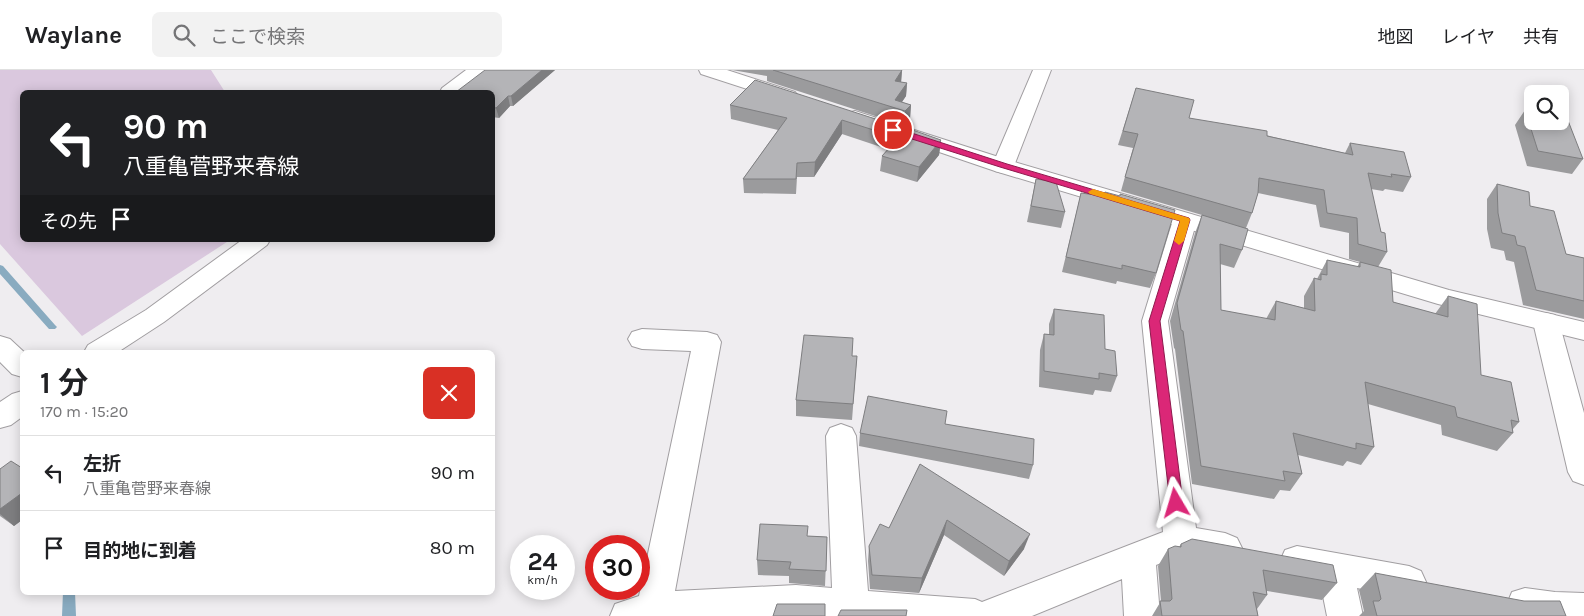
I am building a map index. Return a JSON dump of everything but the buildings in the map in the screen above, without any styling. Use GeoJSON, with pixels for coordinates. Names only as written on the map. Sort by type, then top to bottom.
{"type":"FeatureCollection","features":[{"type":"Feature","properties":{"kind":"street"},"geometry":{"type":"LineString","coordinates":[[452,90],[478,70]]}},
{"type":"Feature","properties":{"kind":"street"},"geometry":{"type":"LineString","coordinates":[[708,70],[810,103]]}},
{"type":"Feature","properties":{"kind":"street"},"geometry":{"type":"LineString","coordinates":[[1003,166],[1042,70]]}},
{"type":"Feature","properties":{"kind":"street"},"geometry":{"type":"LineString","coordinates":[[837,112],[1003,166],[1447,298],[1584,331]]}},
{"type":"Feature","properties":{"kind":"street"},"geometry":{"type":"LineString","coordinates":[[1180,540],[1155,321],[1185,220]]}},
{"type":"Feature","properties":{"kind":"street"},"geometry":{"type":"LineString","coordinates":[[101,350],[155,316],[255,242]]}},
{"type":"Feature","properties":{"kind":"street"},"geometry":{"type":"LineString","coordinates":[[1546,322],[1584,472]]}},
{"type":"Feature","properties":{"kind":"street"},"geometry":{"type":"LineString","coordinates":[[642,339],[707,342],[641,613],[796,601],[975,616]]}},
{"type":"Feature","properties":{"kind":"street"},"geometry":{"type":"LineString","coordinates":[[0,346],[20,365]]}},
{"type":"Feature","properties":{"kind":"street"},"geometry":{"type":"LineString","coordinates":[[0,417],[20,403]]}},
{"type":"Feature","properties":{"kind":"street"},"geometry":{"type":"LineString","coordinates":[[841,436],[851,606]]}},
{"type":"Feature","properties":{"kind":"street"},"geometry":{"type":"LineString","coordinates":[[990,616],[1180,540],[1440,588]]}},
{"type":"Feature","properties":{"kind":"street"},"geometry":{"type":"LineString","coordinates":[[1138,557],[1142,616]]}},
{"type":"Feature","properties":{"kind":"street"},"geometry":{"type":"LineString","coordinates":[[1335,568],[1345,616]]}},
{"type":"Feature","properties":{"kind":"street"},"geometry":{"type":"LineString","coordinates":[[1498,599],[1555,609],[1584,610]]}},
{"type":"Feature","properties":{"kind":"shaded area"},"geometry":{"type":"Polygon","coordinates":[[[0,70],[211,70],[224,90],[20,90],[20,242],[227,242],[82,336],[0,244],[0,70]]]}},
{"type":"Feature","properties":{"kind":"waterway"},"geometry":{"type":"LineString","coordinates":[[0,268],[52,327]]}},
{"type":"Feature","properties":{"kind":"waterway"},"geometry":{"type":"LineString","coordinates":[[69,595],[69,616]]}},
{"type":"Feature","properties":{"kind":"slow traffic"},"geometry":{"type":"LineString","coordinates":[[1093,192],[1185,220],[1179,241]]}},
{"type":"Feature","properties":{"kind":"route"},"geometry":{"type":"LineString","coordinates":[[893,130],[1003,166],[1185,220],[1155,321],[1176,503]]}}]}
